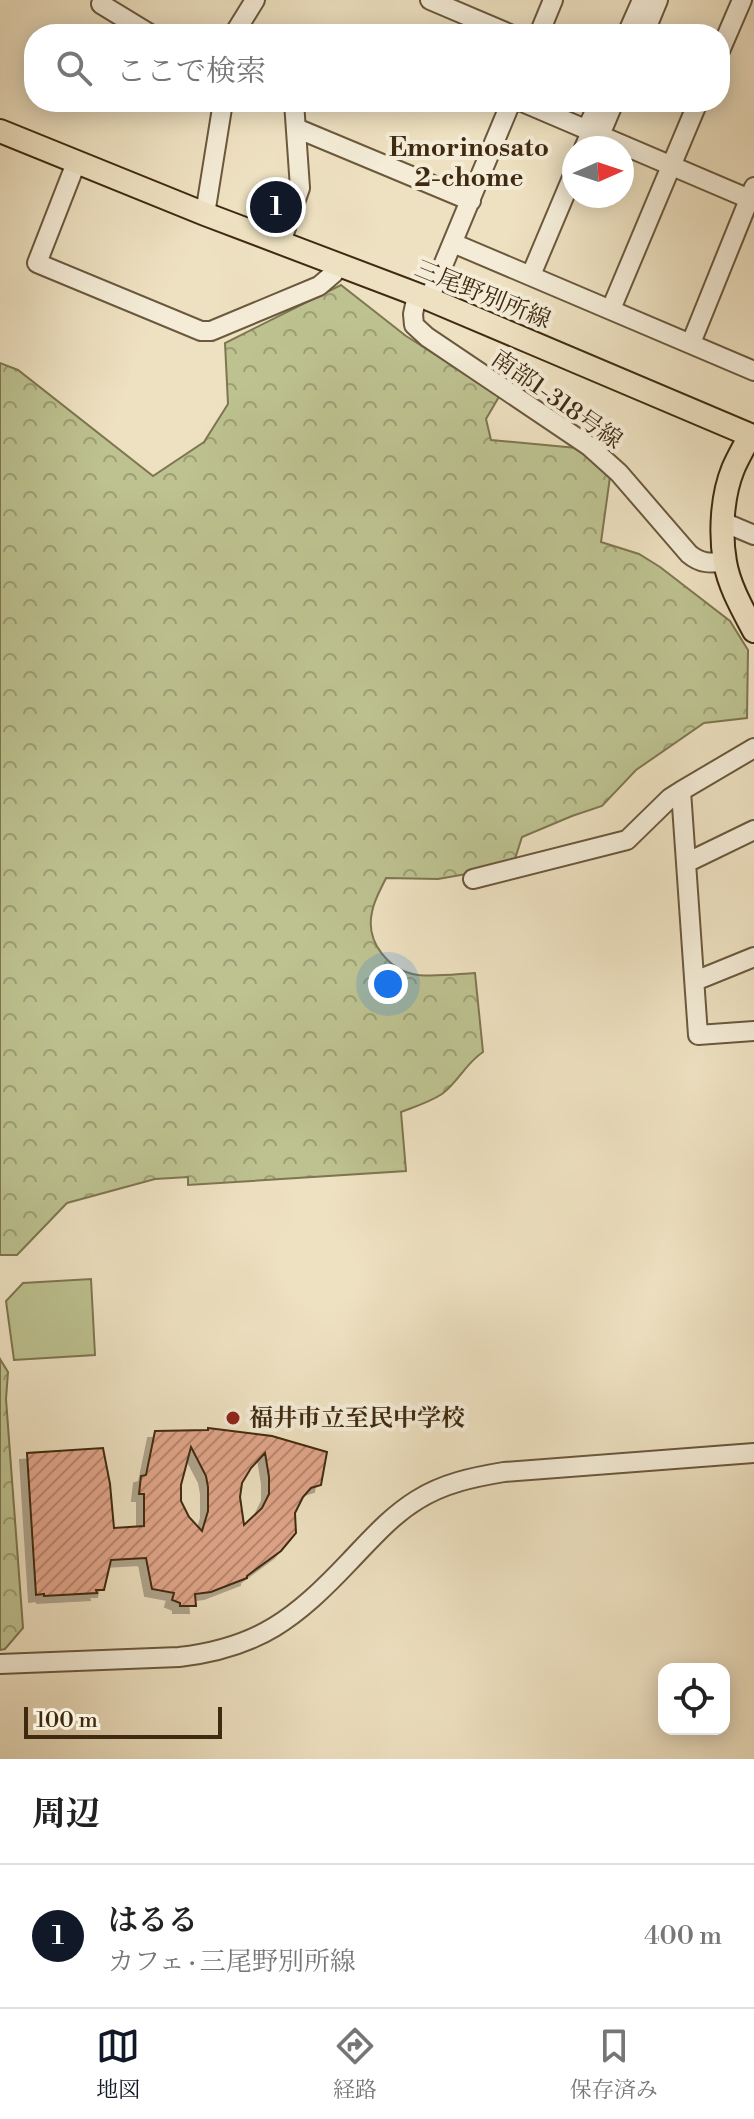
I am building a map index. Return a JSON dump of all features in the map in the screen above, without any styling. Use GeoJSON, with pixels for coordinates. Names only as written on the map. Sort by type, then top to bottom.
{"type":"FeatureCollection","features":[{"type":"Feature","properties":{"kind":"main road","name":"三尾野別所線"},"geometry":{"type":"LineString","coordinates":[[0,131],[423,297],[753,433],[732,470],[723,522],[725,562],[736,595],[754,631]]}},
{"type":"Feature","properties":{"kind":"street"},"geometry":{"type":"LineString","coordinates":[[240,24],[255,0]]}},
{"type":"Feature","properties":{"kind":"street"},"geometry":{"type":"LineString","coordinates":[[430,0],[465,7],[493,24]]}},
{"type":"Feature","properties":{"kind":"street"},"geometry":{"type":"LineString","coordinates":[[543,24],[553,0]]}},
{"type":"Feature","properties":{"kind":"street"},"geometry":{"type":"LineString","coordinates":[[631,24],[642,0]]}},
{"type":"Feature","properties":{"kind":"street"},"geometry":{"type":"LineString","coordinates":[[648,24],[658,0]]}},
{"type":"Feature","properties":{"kind":"street"},"geometry":{"type":"LineString","coordinates":[[730,28],[742,0]]}},
{"type":"Feature","properties":{"kind":"street"},"geometry":{"type":"LineString","coordinates":[[101,4],[134,24]]}},
{"type":"Feature","properties":{"kind":"street"},"geometry":{"type":"LineString","coordinates":[[205,214],[221,112]]}},
{"type":"Feature","properties":{"kind":"street"},"geometry":{"type":"LineString","coordinates":[[281,242],[300,188],[295,112]]}},
{"type":"Feature","properties":{"kind":"street"},"geometry":{"type":"LineString","coordinates":[[423,297],[453,243],[507,112]]}},
{"type":"Feature","properties":{"kind":"street"},"geometry":{"type":"LineString","coordinates":[[539,112],[581,136]]}},
{"type":"Feature","properties":{"kind":"street"},"geometry":{"type":"LineString","coordinates":[[588,136],[594,112]]}},
{"type":"Feature","properties":{"kind":"street"},"geometry":{"type":"LineString","coordinates":[[593,136],[603,128],[610,112]]}},
{"type":"Feature","properties":{"kind":"street"},"geometry":{"type":"LineString","coordinates":[[611,309],[694,112]]}},
{"type":"Feature","properties":{"kind":"street"},"geometry":{"type":"LineString","coordinates":[[296,128],[471,201]]}},
{"type":"Feature","properties":{"kind":"street"},"geometry":{"type":"LineString","coordinates":[[634,154],[753,196],[691,343]]}},
{"type":"Feature","properties":{"kind":"street"},"geometry":{"type":"LineString","coordinates":[[76,163],[37,263],[201,331],[211,331],[319,286],[339,264]]}},
{"type":"Feature","properties":{"kind":"street"},"geometry":{"type":"LineString","coordinates":[[531,275],[562,201]]}},
{"type":"Feature","properties":{"kind":"street"},"geometry":{"type":"LineString","coordinates":[[453,243],[754,371]]}},
{"type":"Feature","properties":{"kind":"street","name":"南部1-318号線"},"geometry":{"type":"LineString","coordinates":[[423,297],[413,314],[414,325],[427,337],[589,446],[619,473],[697,561],[725,562]]}},
{"type":"Feature","properties":{"kind":"street"},"geometry":{"type":"LineString","coordinates":[[723,522],[754,535]]}},
{"type":"Feature","properties":{"kind":"street"},"geometry":{"type":"LineString","coordinates":[[473,879],[627,840],[670,798],[754,748]]}},
{"type":"Feature","properties":{"kind":"street"},"geometry":{"type":"LineString","coordinates":[[681,791],[698,1035],[754,1031]]}},
{"type":"Feature","properties":{"kind":"street"},"geometry":{"type":"LineString","coordinates":[[686,863],[754,830]]}},
{"type":"Feature","properties":{"kind":"street"},"geometry":{"type":"LineString","coordinates":[[695,981],[754,957]]}},
{"type":"Feature","properties":{"kind":"street"},"geometry":{"type":"LineString","coordinates":[[0,1664],[179,1657],[206,1654],[251,1640],[302,1609],[400,1511],[431,1492],[466,1479],[504,1472],[754,1453]]}},
{"type":"Feature","properties":{"kind":"green space"},"geometry":{"type":"Polygon","coordinates":[[[341,285],[406,336],[500,395],[486,419],[491,440],[577,448],[610,477],[601,542],[639,554],[730,621],[748,650],[747,718],[704,723],[636,770],[602,806],[522,837],[514,862],[438,879],[386,878],[372,912],[372,934],[376,945],[398,968],[418,975],[475,973],[483,1052],[442,1094],[401,1112],[406,1171],[188,1185],[188,1177],[155,1179],[67,1203],[17,1255],[0,1255],[0,363],[18,370],[153,476],[204,442],[228,404],[225,343],[341,285]]]}},
{"type":"Feature","properties":{"kind":"green space"},"geometry":{"type":"Polygon","coordinates":[[[91,1279],[95,1355],[14,1360],[6,1301],[23,1283],[91,1279]]]}},
{"type":"Feature","properties":{"kind":"green space"},"geometry":{"type":"Polygon","coordinates":[[[0,1359],[8,1372],[6,1399],[23,1628],[5,1649],[0,1650],[0,1359]]]}},
{"type":"Feature","properties":{"kind":"building"},"geometry":{"type":"Polygon","coordinates":[[[208,1430],[272,1436],[327,1452],[321,1485],[311,1488],[303,1497],[295,1513],[296,1533],[281,1551],[247,1578],[211,1592],[195,1594],[196,1606],[180,1606],[172,1600],[174,1593],[152,1589],[146,1558],[111,1560],[104,1590],[96,1590],[97,1593],[36,1595],[27,1453],[103,1448],[114,1528],[144,1526],[144,1494],[139,1494],[141,1476],[146,1475],[155,1431],[208,1430]],[[191,1447],[181,1485],[181,1501],[189,1517],[202,1531],[208,1511],[208,1487],[206,1476],[191,1447]],[[265,1453],[242,1483],[240,1497],[244,1525],[262,1508],[269,1494],[265,1453]]]}},
{"type":"Feature","properties":{"kind":"place","name":"はるる"},"geometry":{"type":"Point","coordinates":[276,207]}},
{"type":"Feature","properties":{"kind":"place","name":"福井市立至民中学校"},"geometry":{"type":"Point","coordinates":[233,1418]}},
{"type":"Feature","properties":{"kind":"district","name":"Emorinosato 2-chome"},"geometry":{"type":"Point","coordinates":[469,162]}}]}
